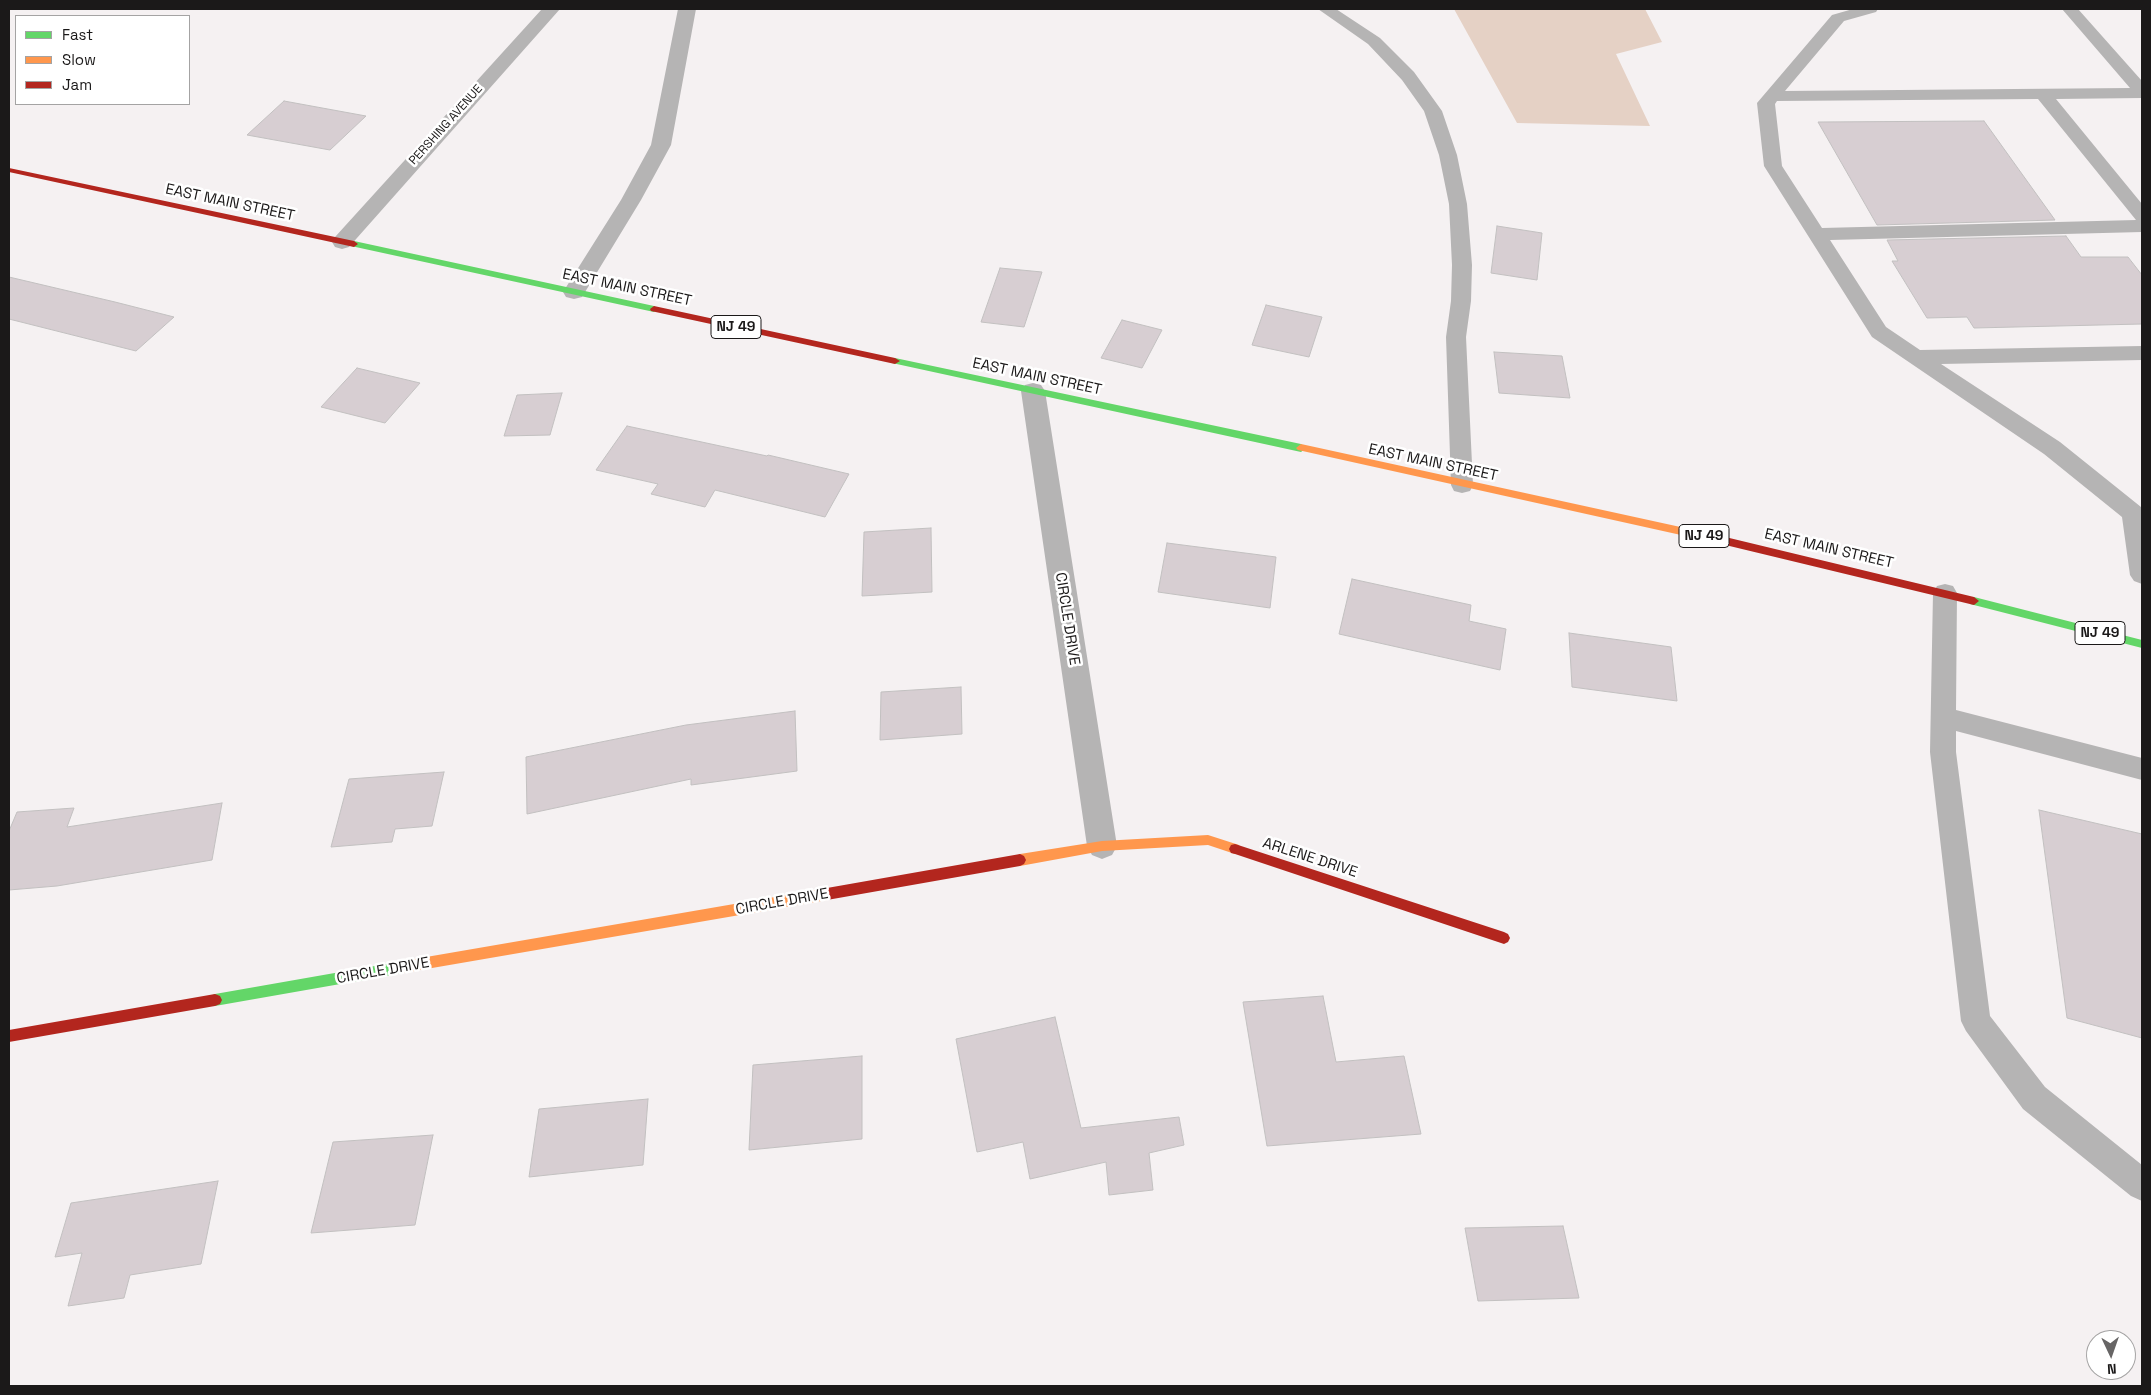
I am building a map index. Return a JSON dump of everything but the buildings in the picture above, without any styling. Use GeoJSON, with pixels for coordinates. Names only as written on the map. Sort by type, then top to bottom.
{"type":"FeatureCollection","features":[{"type":"Feature","properties":{"kind":"main road","name":"EAST MAIN STREET"},"geometry":{"type":"LineString","coordinates":[[9,170],[1681,531],[1945,593],[2142,644]]}},
{"type":"Feature","properties":{"kind":"main road","name":"EAST MAIN STREET"},"geometry":{"type":"LineString","coordinates":[[2057,622],[2142,632]]}},
{"type":"Feature","properties":{"kind":"main road","name":"ARLENE DRIVE"},"geometry":{"type":"LineString","coordinates":[[1102,846],[1208,840],[1504,938]]}},
{"type":"Feature","properties":{"kind":"main road","name":"CIRCLE DRIVE"},"geometry":{"type":"LineString","coordinates":[[9,1036],[1102,846]]}},
{"type":"Feature","properties":{"kind":"street","name":"PERSHING AVENUE"},"geometry":{"type":"LineString","coordinates":[[342,242],[551,9]]}},
{"type":"Feature","properties":{"kind":"street"},"geometry":{"type":"LineString","coordinates":[[574,292],[661,145],[687,9]]}},
{"type":"Feature","properties":{"kind":"street","name":"CIRCLE DRIVE"},"geometry":{"type":"LineString","coordinates":[[1033,391],[1102,846]]}},
{"type":"Feature","properties":{"kind":"lane"},"geometry":{"type":"LineString","coordinates":[[1326,9],[1374,42],[1408,76],[1433,111],[1448,155],[1458,204],[1462,265],[1461,301],[1456,345],[1462,485]]}},
{"type":"Feature","properties":{"kind":"lane"},"geometry":{"type":"LineString","coordinates":[[1870,9],[1838,18],[1766,103],[1773,166],[1879,332],[2052,448],[2133,513],[2142,575]]}},
{"type":"Feature","properties":{"kind":"lane"},"geometry":{"type":"LineString","coordinates":[[2070,9],[2142,92]]}},
{"type":"Feature","properties":{"kind":"lane"},"geometry":{"type":"LineString","coordinates":[[1772,96],[2142,92]]}},
{"type":"Feature","properties":{"kind":"lane"},"geometry":{"type":"LineString","coordinates":[[2043,94],[2142,216]]}},
{"type":"Feature","properties":{"kind":"lane"},"geometry":{"type":"LineString","coordinates":[[1817,234],[2142,226]]}},
{"type":"Feature","properties":{"kind":"lane"},"geometry":{"type":"LineString","coordinates":[[1916,356],[2142,353]]}},
{"type":"Feature","properties":{"kind":"lane"},"geometry":{"type":"LineString","coordinates":[[1945,593],[1944,752],[1976,1022],[2034,1098],[2142,1185]]}},
{"type":"Feature","properties":{"kind":"lane"},"geometry":{"type":"LineString","coordinates":[[1943,717],[2142,769]]}},
{"type":"Feature","properties":{"kind":"shaded area"},"geometry":{"type":"Polygon","coordinates":[[[1454,9],[1645,9],[1662,42],[1616,54],[1650,126],[1517,123],[1454,9]]]}},
{"type":"Feature","properties":{"kind":"traffic: fast"},"geometry":{"type":"LineString","coordinates":[[354,244],[654,309]]}},
{"type":"Feature","properties":{"kind":"traffic: fast"},"geometry":{"type":"LineString","coordinates":[[895,361],[1301,448]]}},
{"type":"Feature","properties":{"kind":"traffic: fast"},"geometry":{"type":"LineString","coordinates":[[1974,601],[2142,644]]}},
{"type":"Feature","properties":{"kind":"traffic: fast"},"geometry":{"type":"LineString","coordinates":[[215,1000],[403,967]]}},
{"type":"Feature","properties":{"kind":"traffic: slow"},"geometry":{"type":"LineString","coordinates":[[1301,448],[1717,539]]}},
{"type":"Feature","properties":{"kind":"traffic: slow"},"geometry":{"type":"LineString","coordinates":[[1020,860],[1102,846],[1208,840],[1235,849]]}},
{"type":"Feature","properties":{"kind":"traffic: slow"},"geometry":{"type":"LineString","coordinates":[[403,967],[827,894]]}},
{"type":"Feature","properties":{"kind":"traffic: jam"},"geometry":{"type":"LineString","coordinates":[[9,170],[354,244]]}},
{"type":"Feature","properties":{"kind":"traffic: jam"},"geometry":{"type":"LineString","coordinates":[[654,309],[895,361]]}},
{"type":"Feature","properties":{"kind":"traffic: jam"},"geometry":{"type":"LineString","coordinates":[[1717,539],[1974,601]]}},
{"type":"Feature","properties":{"kind":"traffic: jam"},"geometry":{"type":"LineString","coordinates":[[1235,849],[1504,938]]}},
{"type":"Feature","properties":{"kind":"traffic: jam"},"geometry":{"type":"LineString","coordinates":[[827,894],[1020,860]]}},
{"type":"Feature","properties":{"kind":"traffic: jam"},"geometry":{"type":"LineString","coordinates":[[9,1036],[215,1000]]}}]}
